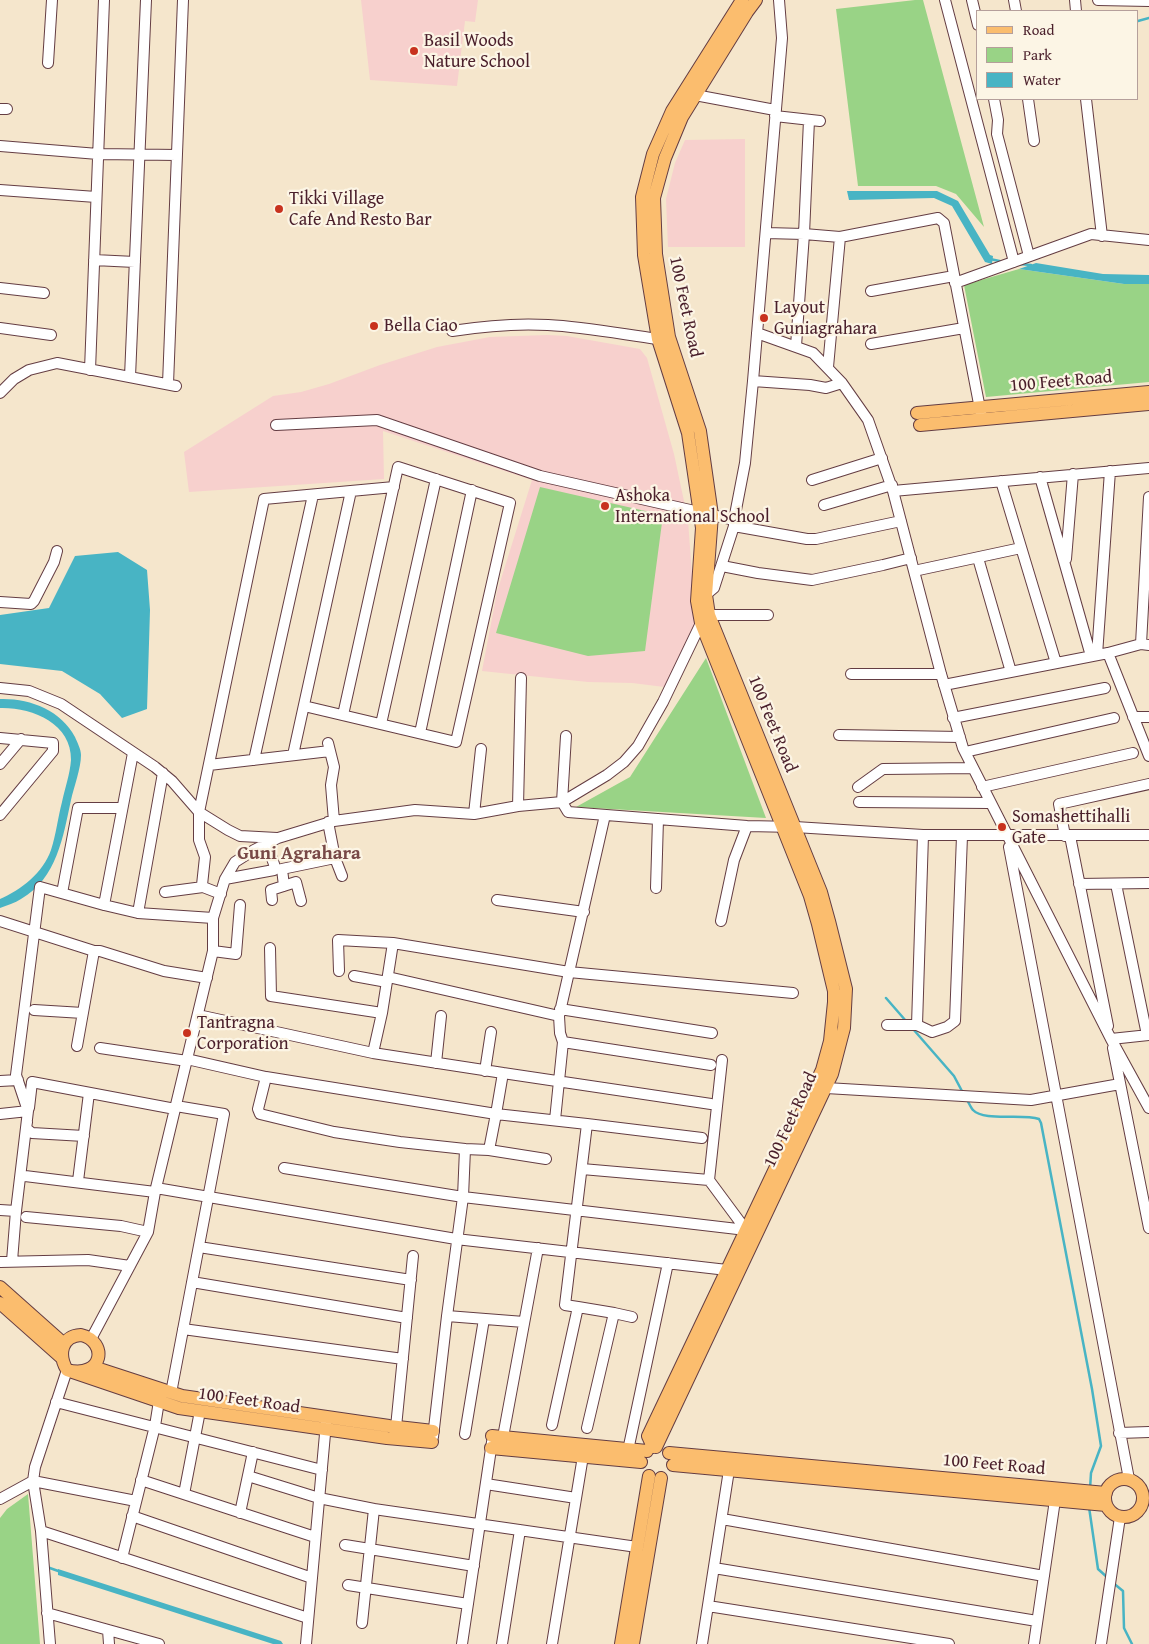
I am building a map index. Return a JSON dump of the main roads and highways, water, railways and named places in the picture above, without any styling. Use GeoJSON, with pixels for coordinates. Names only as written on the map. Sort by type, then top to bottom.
{"type":"FeatureCollection","features":[{"type":"Feature","properties":{"kind":"main road","name":"100 Feet Road"},"geometry":{"type":"LineString","coordinates":[[649,1452],[826,1088],[841,1044],[845,1015],[846,989],[821,892],[789,828],[705,619],[702,598],[702,528],[705,513],[688,433],[644,255],[642,197],[654,154],[672,111],[742,0]]}},
{"type":"Feature","properties":{"kind":"main road","name":"100 Feet Road"},"geometry":{"type":"LineString","coordinates":[[664,338],[656,254],[654,198],[664,158],[682,117],[756,0]]}},
{"type":"Feature","properties":{"kind":"main road","name":"100 Feet Road"},"geometry":{"type":"LineString","coordinates":[[918,419],[1149,392]]}},
{"type":"Feature","properties":{"kind":"main road","name":"100 Feet Road"},"geometry":{"type":"LineString","coordinates":[[980,413],[1149,404]]}},
{"type":"Feature","properties":{"kind":"main road","name":"100 Feet Road"},"geometry":{"type":"LineString","coordinates":[[649,1452],[648,1436],[822,1070],[830,1041],[834,1014],[834,991],[818,924],[789,828]]}},
{"type":"Feature","properties":{"kind":"main road"},"geometry":{"type":"LineString","coordinates":[[0,1287],[64,1344]]}},
{"type":"Feature","properties":{"kind":"main road","name":"100 Feet Road"},"geometry":{"type":"LineString","coordinates":[[0,1303],[65,1364],[179,1408],[326,1423],[396,1427],[433,1437],[387,1438],[326,1423],[182,1396],[93,1367]]}},
{"type":"Feature","properties":{"kind":"main road"},"geometry":{"type":"LineString","coordinates":[[76,1336],[86,1336],[91,1339],[97,1346],[98,1355],[93,1367],[81,1372],[65,1364],[62,1348],[64,1344],[76,1336]]}},
{"type":"Feature","properties":{"kind":"main road","name":"100 Feet Road"},"geometry":{"type":"LineString","coordinates":[[627,1455],[496,1440],[583,1456],[627,1455],[663,1448],[671,1459],[729,1470],[1055,1500],[1106,1499]]}},
{"type":"Feature","properties":{"kind":"main road"},"geometry":{"type":"LineString","coordinates":[[649,1452],[643,1471],[655,1477],[668,1474],[671,1459]]}},
{"type":"Feature","properties":{"kind":"main road","name":"100 Feet Road"},"geometry":{"type":"LineString","coordinates":[[671,1459],[1106,1499]]}},
{"type":"Feature","properties":{"kind":"main road"},"geometry":{"type":"LineString","coordinates":[[621,1644],[637,1548],[655,1477]]}},
{"type":"Feature","properties":{"kind":"main road"},"geometry":{"type":"LineString","coordinates":[[633,1644],[655,1477]]}},
{"type":"Feature","properties":{"kind":"main road"},"geometry":{"type":"LineString","coordinates":[[1123,1479],[1137,1484],[1146,1501],[1134,1514],[1120,1517],[1112,1512],[1106,1499],[1114,1482],[1123,1479]]}},
{"type":"Feature","properties":{"kind":"water"},"geometry":{"type":"Polygon","coordinates":[[[847,191],[937,191],[958,201],[990,255],[993,256],[992,264],[985,262],[952,206],[934,198],[849,200],[847,191]]]}},
{"type":"Feature","properties":{"kind":"water"},"geometry":{"type":"Polygon","coordinates":[[[1036,263],[1103,274],[1149,275],[1149,284],[1124,284],[1019,269],[1036,263]]]}},
{"type":"Feature","properties":{"kind":"water"},"geometry":{"type":"Polygon","coordinates":[[[118,552],[147,570],[150,610],[147,709],[122,718],[100,694],[62,671],[0,664],[0,615],[49,608],[75,556],[118,552]]]}},
{"type":"Feature","properties":{"kind":"water"},"geometry":{"type":"Polygon","coordinates":[[[0,699],[33,703],[53,713],[69,728],[75,737],[80,750],[81,760],[65,828],[51,868],[33,890],[19,900],[0,908],[0,899],[16,891],[30,880],[43,866],[51,850],[69,776],[71,760],[70,747],[65,736],[57,727],[48,720],[24,710],[0,708],[0,699]]]}},
{"type":"Feature","properties":{"kind":"water"},"geometry":{"type":"Polygon","coordinates":[[[58,1569],[281,1641],[283,1644],[273,1644],[58,1575],[58,1569]]]}},
{"type":"Feature","properties":{"kind":"waterway"},"geometry":{"type":"LineString","coordinates":[[1139,21],[1149,18]]}},
{"type":"Feature","properties":{"kind":"waterway"},"geometry":{"type":"LineString","coordinates":[[990,259],[1004,262]]}},
{"type":"Feature","properties":{"kind":"waterway"},"geometry":{"type":"LineString","coordinates":[[1019,264],[1031,265]]}},
{"type":"Feature","properties":{"kind":"waterway"},"geometry":{"type":"LineString","coordinates":[[886,998],[906,1021]]}},
{"type":"Feature","properties":{"kind":"waterway"},"geometry":{"type":"LineString","coordinates":[[913,1029],[954,1076],[963,1093]]}},
{"type":"Feature","properties":{"kind":"waterway"},"geometry":{"type":"LineString","coordinates":[[967,1100],[972,1109],[978,1114],[994,1117],[1032,1117],[1039,1119],[1041,1123],[1092,1389],[1101,1446],[1091,1473],[1090,1489]]}},
{"type":"Feature","properties":{"kind":"waterway"},"geometry":{"type":"LineString","coordinates":[[1089,1507],[1098,1569],[1108,1578]]}},
{"type":"Feature","properties":{"kind":"waterway"},"geometry":{"type":"LineString","coordinates":[[47,1567],[61,1572]]}},
{"type":"Feature","properties":{"kind":"waterway"},"geometry":{"type":"LineString","coordinates":[[1112,1582],[1123,1591],[1124,1628],[1132,1644]]}},
{"type":"Feature","properties":{"kind":"place","name":"Basil Woods Nature School"},"geometry":{"type":"Point","coordinates":[414,51]}},
{"type":"Feature","properties":{"kind":"place","name":"Tikki Village Cafe And Resto Bar"},"geometry":{"type":"Point","coordinates":[279,209]}},
{"type":"Feature","properties":{"kind":"place","name":"Layout Guniagrahara"},"geometry":{"type":"Point","coordinates":[764,318]}},
{"type":"Feature","properties":{"kind":"place","name":"Bella Ciao"},"geometry":{"type":"Point","coordinates":[374,326]}},
{"type":"Feature","properties":{"kind":"place","name":"Ashoka International School"},"geometry":{"type":"Point","coordinates":[605,506]}},
{"type":"Feature","properties":{"kind":"place","name":"Somashettihalli Gate"},"geometry":{"type":"Point","coordinates":[1002,827]}},
{"type":"Feature","properties":{"kind":"place","name":"Tantragna Corporation"},"geometry":{"type":"Point","coordinates":[187,1033]}},
{"type":"Feature","properties":{"kind":"district","name":"Guni Agrahara"},"geometry":{"type":"Point","coordinates":[299,854]}}]}
